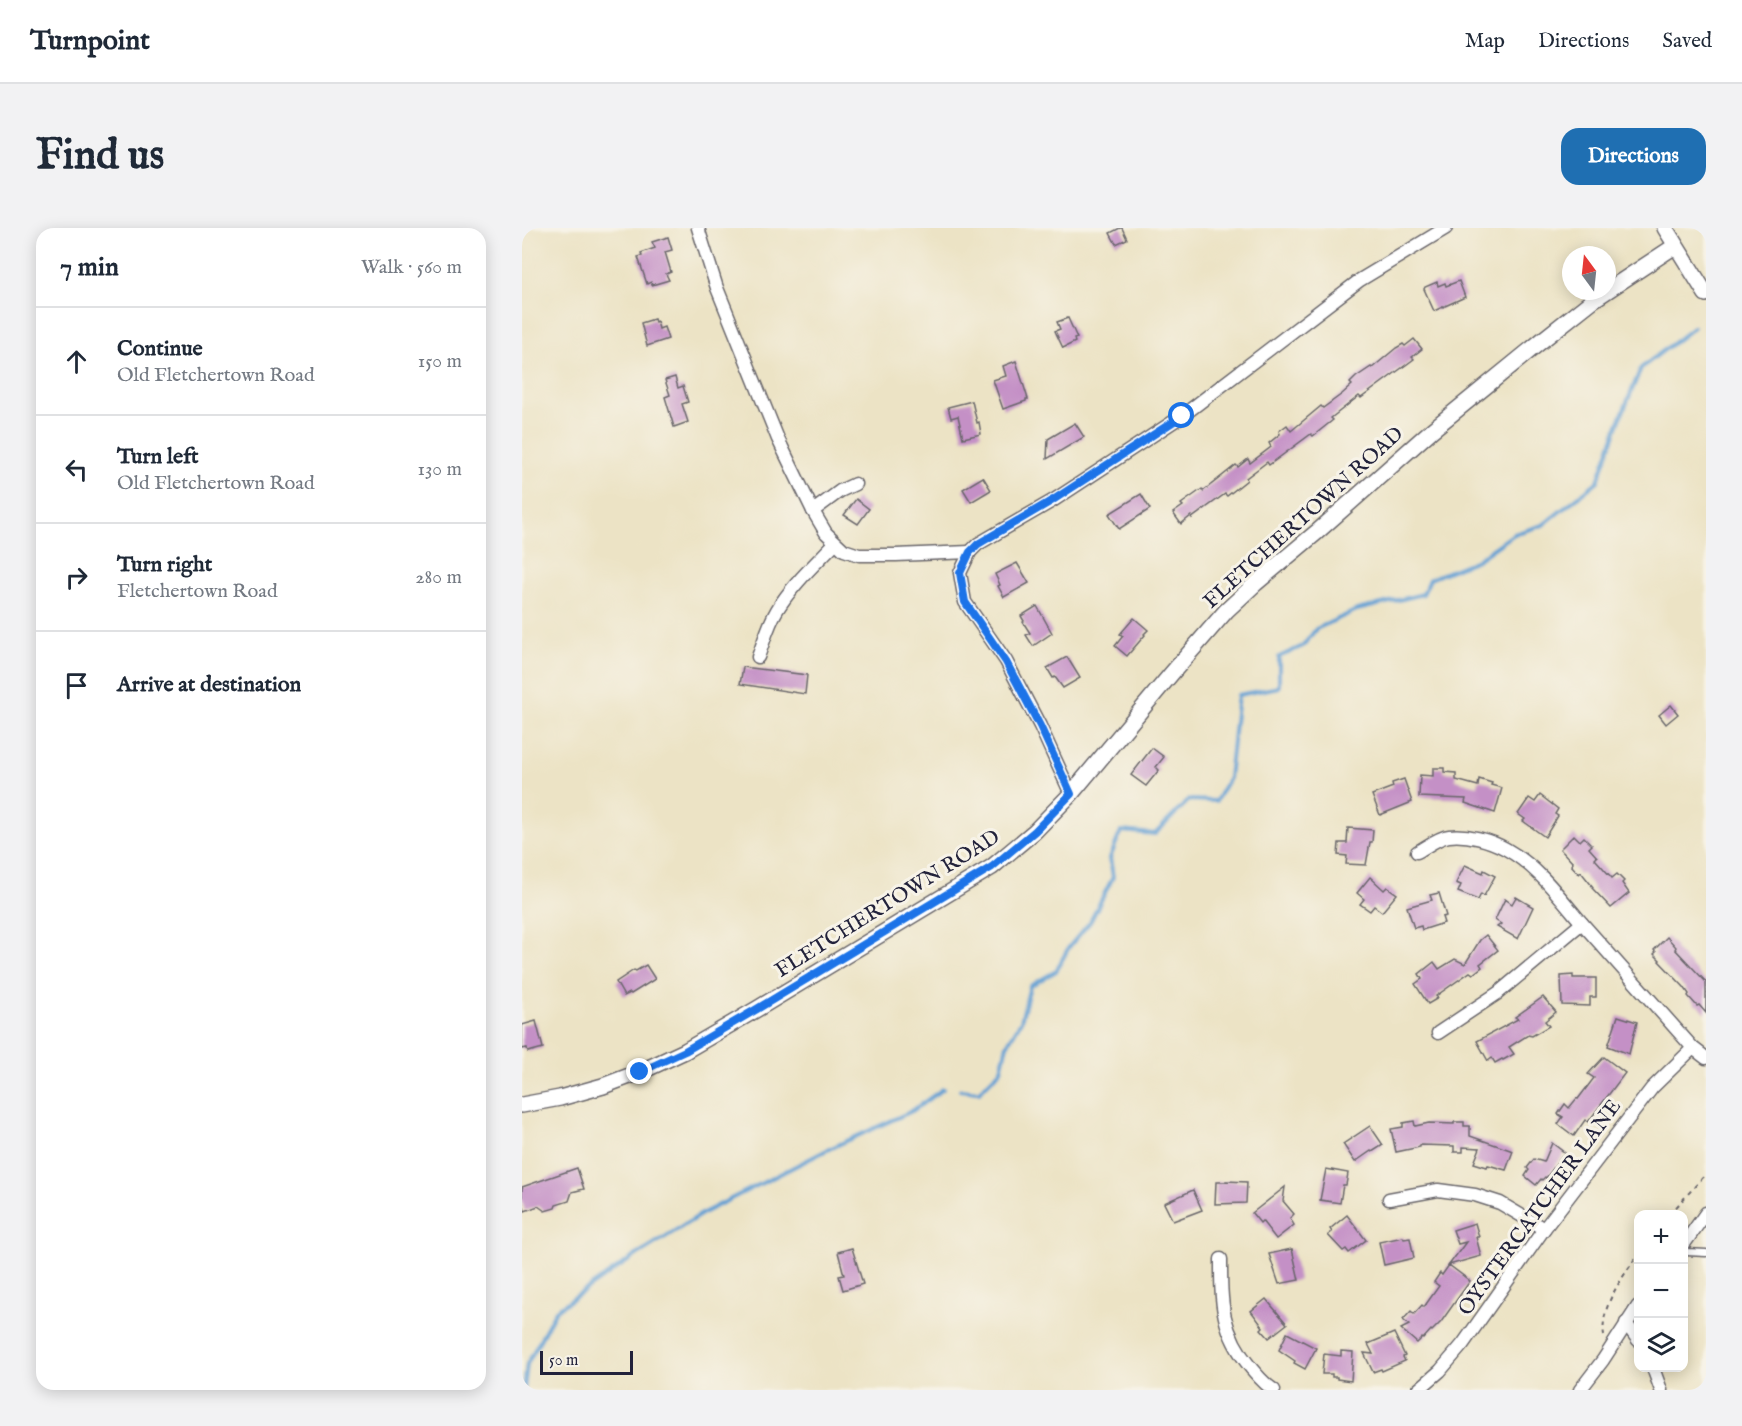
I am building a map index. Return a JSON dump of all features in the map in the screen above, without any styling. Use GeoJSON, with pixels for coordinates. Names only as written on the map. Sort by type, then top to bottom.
{"type":"FeatureCollection","features":[{"type":"Feature","properties":{"kind":"street"},"geometry":{"type":"LineString","coordinates":[[698,228],[717,288],[778,439],[813,511],[835,543],[844,550],[859,555],[970,552]]}},
{"type":"Feature","properties":{"kind":"street"},"geometry":{"type":"LineString","coordinates":[[1071,794],[1040,726],[1006,662],[965,602],[960,573],[970,552],[978,544],[1053,500],[1182,416],[1360,280],[1446,228]]}},
{"type":"Feature","properties":{"kind":"street"},"geometry":{"type":"LineString","coordinates":[[1665,228],[1706,294]]}},
{"type":"Feature","properties":{"kind":"street","name":"FLETCHERTOWN ROAD"},"geometry":{"type":"LineString","coordinates":[[522,1105],[560,1098],[603,1086],[685,1051],[992,867],[1035,831],[1071,794],[1226,611],[1256,583],[1432,430],[1545,338],[1593,300],[1675,246]]}},
{"type":"Feature","properties":{"kind":"street"},"geometry":{"type":"LineString","coordinates":[[813,511],[855,484]]}},
{"type":"Feature","properties":{"kind":"street"},"geometry":{"type":"LineString","coordinates":[[758,657],[782,602],[835,543]]}},
{"type":"Feature","properties":{"kind":"street"},"geometry":{"type":"LineString","coordinates":[[1417,852],[1447,836],[1469,837],[1491,842],[1507,849],[1527,863],[1560,895],[1693,1048],[1706,1058]]}},
{"type":"Feature","properties":{"kind":"street"},"geometry":{"type":"LineString","coordinates":[[1438,1033],[1498,993],[1582,923]]}},
{"type":"Feature","properties":{"kind":"street","name":"OYSTERCATCHER LANE"},"geometry":{"type":"LineString","coordinates":[[1418,1390],[1440,1371],[1463,1344],[1544,1229],[1652,1088],[1693,1048]]}},
{"type":"Feature","properties":{"kind":"street"},"geometry":{"type":"LineString","coordinates":[[1389,1199],[1438,1190],[1474,1195],[1500,1203],[1544,1229]]}},
{"type":"Feature","properties":{"kind":"street"},"geometry":{"type":"LineString","coordinates":[[1688,1237],[1706,1213]]}},
{"type":"Feature","properties":{"kind":"street"},"geometry":{"type":"LineString","coordinates":[[1221,1259],[1221,1302],[1229,1332],[1242,1357],[1272,1389]]}},
{"type":"Feature","properties":{"kind":"street"},"geometry":{"type":"LineString","coordinates":[[1581,1390],[1634,1312]]}},
{"type":"Feature","properties":{"kind":"street"},"geometry":{"type":"LineString","coordinates":[[1626,1323],[1634,1334]]}},
{"type":"Feature","properties":{"kind":"street"},"geometry":{"type":"LineString","coordinates":[[1654,1372],[1661,1390]]}},
{"type":"Feature","properties":{"kind":"lane"},"geometry":{"type":"LineString","coordinates":[[1688,1252],[1706,1253]]}},
{"type":"Feature","properties":{"kind":"path"},"geometry":{"type":"LineString","coordinates":[[1674,1210],[1706,1174]]}},
{"type":"Feature","properties":{"kind":"path"},"geometry":{"type":"LineString","coordinates":[[1607,1354],[1604,1313],[1634,1261]]}},
{"type":"Feature","properties":{"kind":"building"},"geometry":{"type":"Polygon","coordinates":[[[1120,228],[1127,239],[1116,244],[1110,233],[1120,228]]]}},
{"type":"Feature","properties":{"kind":"building"},"geometry":{"type":"Polygon","coordinates":[[[668,237],[672,250],[665,252],[671,272],[666,274],[669,280],[652,285],[651,282],[647,284],[638,257],[642,256],[641,253],[655,248],[652,242],[668,237]]]}},
{"type":"Feature","properties":{"kind":"building"},"geometry":{"type":"Polygon","coordinates":[[[1459,281],[1465,297],[1434,311],[1425,287],[1437,282],[1438,286],[1445,283],[1446,286],[1459,281]]]}},
{"type":"Feature","properties":{"kind":"building"},"geometry":{"type":"Polygon","coordinates":[[[1068,318],[1077,338],[1074,339],[1075,342],[1063,348],[1055,331],[1060,329],[1057,322],[1068,318]]]}},
{"type":"Feature","properties":{"kind":"building"},"geometry":{"type":"Polygon","coordinates":[[[654,319],[659,329],[664,327],[668,339],[647,346],[641,323],[654,319]]]}},
{"type":"Feature","properties":{"kind":"building"},"geometry":{"type":"Polygon","coordinates":[[[1414,339],[1422,349],[1412,357],[1414,359],[1361,398],[1359,396],[1313,436],[1311,434],[1269,465],[1267,462],[1227,496],[1225,494],[1181,524],[1173,513],[1183,506],[1181,504],[1202,489],[1203,491],[1236,465],[1238,467],[1248,459],[1250,463],[1271,447],[1269,443],[1280,434],[1279,431],[1287,425],[1291,431],[1321,406],[1323,408],[1342,394],[1352,385],[1350,383],[1356,377],[1372,368],[1396,348],[1403,344],[1405,346],[1414,339]]]}},
{"type":"Feature","properties":{"kind":"building"},"geometry":{"type":"Polygon","coordinates":[[[1016,361],[1028,399],[1003,409],[993,380],[1006,376],[1003,366],[1016,361]]]}},
{"type":"Feature","properties":{"kind":"building"},"geometry":{"type":"Polygon","coordinates":[[[675,377],[678,388],[683,386],[688,402],[682,404],[688,422],[674,427],[665,397],[670,395],[665,380],[675,377]]]}},
{"type":"Feature","properties":{"kind":"building"},"geometry":{"type":"Polygon","coordinates":[[[972,401],[981,434],[963,438],[958,416],[951,418],[948,407],[972,401]]]}},
{"type":"Feature","properties":{"kind":"building"},"geometry":{"type":"Polygon","coordinates":[[[1075,423],[1084,437],[1047,459],[1048,439],[1075,423]]]}},
{"type":"Feature","properties":{"kind":"building"},"geometry":{"type":"Polygon","coordinates":[[[983,477],[991,490],[971,502],[963,489],[983,477]]]}},
{"type":"Feature","properties":{"kind":"building"},"geometry":{"type":"Polygon","coordinates":[[[1141,494],[1150,509],[1119,529],[1109,514],[1141,494]]]}},
{"type":"Feature","properties":{"kind":"building"},"geometry":{"type":"Polygon","coordinates":[[[856,499],[869,509],[858,524],[844,515],[856,499]]]}},
{"type":"Feature","properties":{"kind":"building"},"geometry":{"type":"Polygon","coordinates":[[[1017,563],[1029,583],[1004,597],[995,574],[1017,563]]]}},
{"type":"Feature","properties":{"kind":"building"},"geometry":{"type":"Polygon","coordinates":[[[1037,606],[1052,633],[1033,646],[1026,635],[1030,633],[1021,616],[1037,606]]]}},
{"type":"Feature","properties":{"kind":"building"},"geometry":{"type":"Polygon","coordinates":[[[1134,618],[1148,630],[1127,656],[1115,646],[1123,636],[1120,634],[1134,618]]]}},
{"type":"Feature","properties":{"kind":"building"},"geometry":{"type":"Polygon","coordinates":[[[1067,657],[1080,678],[1063,688],[1047,668],[1067,657]]]}},
{"type":"Feature","properties":{"kind":"building"},"geometry":{"type":"Polygon","coordinates":[[[743,667],[807,675],[805,694],[740,684],[743,667]]]}},
{"type":"Feature","properties":{"kind":"building"},"geometry":{"type":"Polygon","coordinates":[[[1671,705],[1678,714],[1666,724],[1659,715],[1671,705]]]}},
{"type":"Feature","properties":{"kind":"building"},"geometry":{"type":"Polygon","coordinates":[[[1152,748],[1164,757],[1156,767],[1159,770],[1146,786],[1131,775],[1152,748]]]}},
{"type":"Feature","properties":{"kind":"building"},"geometry":{"type":"Polygon","coordinates":[[[1433,768],[1444,768],[1444,772],[1456,773],[1456,780],[1478,786],[1479,779],[1502,788],[1495,813],[1465,803],[1466,799],[1419,797],[1420,775],[1433,776],[1433,768]]]}},
{"type":"Feature","properties":{"kind":"building"},"geometry":{"type":"Polygon","coordinates":[[[1404,779],[1412,802],[1380,815],[1372,795],[1393,787],[1392,783],[1404,779]]]}},
{"type":"Feature","properties":{"kind":"building"},"geometry":{"type":"Polygon","coordinates":[[[1540,795],[1558,809],[1555,814],[1558,816],[1545,837],[1523,821],[1525,819],[1518,814],[1529,798],[1535,802],[1540,795]]]}},
{"type":"Feature","properties":{"kind":"building"},"geometry":{"type":"Polygon","coordinates":[[[1348,828],[1373,830],[1366,865],[1346,864],[1347,856],[1338,855],[1339,843],[1347,843],[1348,828]]]}},
{"type":"Feature","properties":{"kind":"building"},"geometry":{"type":"Polygon","coordinates":[[[1574,835],[1580,841],[1584,837],[1592,845],[1589,848],[1597,857],[1595,859],[1612,878],[1617,874],[1624,881],[1622,883],[1629,893],[1611,908],[1581,872],[1579,874],[1571,865],[1573,863],[1560,849],[1574,835]]]}},
{"type":"Feature","properties":{"kind":"building"},"geometry":{"type":"Polygon","coordinates":[[[1465,865],[1483,873],[1484,870],[1495,876],[1484,896],[1481,894],[1478,900],[1458,892],[1461,885],[1456,883],[1465,865]]]}},
{"type":"Feature","properties":{"kind":"building"},"geometry":{"type":"Polygon","coordinates":[[[1370,877],[1384,890],[1387,887],[1397,894],[1382,912],[1374,906],[1370,911],[1360,904],[1364,899],[1357,893],[1370,877]]]}},
{"type":"Feature","properties":{"kind":"building"},"geometry":{"type":"Polygon","coordinates":[[[1439,893],[1446,916],[1442,917],[1444,923],[1422,930],[1421,926],[1414,928],[1407,907],[1432,900],[1430,895],[1439,893]]]}},
{"type":"Feature","properties":{"kind":"building"},"geometry":{"type":"Polygon","coordinates":[[[1516,897],[1533,907],[1518,939],[1497,927],[1501,924],[1495,920],[1505,899],[1512,904],[1516,897]]]}},
{"type":"Feature","properties":{"kind":"building"},"geometry":{"type":"Polygon","coordinates":[[[1486,935],[1498,950],[1480,964],[1482,967],[1473,974],[1470,972],[1428,1004],[1415,984],[1422,979],[1419,974],[1434,962],[1439,969],[1455,959],[1465,964],[1480,940],[1486,935]]]}},
{"type":"Feature","properties":{"kind":"building"},"geometry":{"type":"Polygon","coordinates":[[[1667,937],[1676,947],[1675,949],[1706,982],[1706,1013],[1688,996],[1684,987],[1654,954],[1656,952],[1654,950],[1667,937]]]}},
{"type":"Feature","properties":{"kind":"building"},"geometry":{"type":"Polygon","coordinates":[[[646,965],[655,979],[624,996],[616,982],[646,965]]]}},
{"type":"Feature","properties":{"kind":"building"},"geometry":{"type":"Polygon","coordinates":[[[1573,975],[1573,978],[1596,978],[1596,997],[1590,997],[1590,1006],[1562,1005],[1561,976],[1573,975]]]}},
{"type":"Feature","properties":{"kind":"building"},"geometry":{"type":"Polygon","coordinates":[[[1543,997],[1556,1012],[1545,1021],[1549,1026],[1509,1047],[1514,1054],[1495,1063],[1492,1058],[1488,1061],[1477,1041],[1518,1019],[1515,1017],[1543,997]]]}},
{"type":"Feature","properties":{"kind":"building"},"geometry":{"type":"Polygon","coordinates":[[[1618,1016],[1637,1022],[1629,1054],[1608,1046],[1618,1016]]]}},
{"type":"Feature","properties":{"kind":"building"},"geometry":{"type":"Polygon","coordinates":[[[536,1021],[543,1048],[528,1052],[527,1048],[522,1049],[522,1025],[536,1021]]]}},
{"type":"Feature","properties":{"kind":"building"},"geometry":{"type":"Polygon","coordinates":[[[1604,1057],[1625,1073],[1588,1122],[1585,1120],[1574,1136],[1558,1124],[1563,1117],[1558,1114],[1565,1104],[1569,1108],[1578,1099],[1594,1078],[1588,1074],[1604,1057]]]}},
{"type":"Feature","properties":{"kind":"building"},"geometry":{"type":"Polygon","coordinates":[[[1414,1121],[1415,1126],[1429,1123],[1464,1122],[1464,1126],[1470,1126],[1470,1136],[1513,1151],[1506,1170],[1474,1163],[1480,1148],[1463,1147],[1463,1152],[1454,1152],[1454,1146],[1420,1145],[1420,1147],[1396,1152],[1391,1129],[1403,1127],[1403,1123],[1414,1121]]]}},
{"type":"Feature","properties":{"kind":"building"},"geometry":{"type":"Polygon","coordinates":[[[1370,1126],[1383,1145],[1355,1162],[1343,1144],[1370,1126]]]}},
{"type":"Feature","properties":{"kind":"building"},"geometry":{"type":"Polygon","coordinates":[[[1552,1143],[1565,1153],[1546,1178],[1541,1179],[1536,1185],[1525,1176],[1529,1170],[1527,1168],[1534,1159],[1544,1162],[1552,1143]]]}},
{"type":"Feature","properties":{"kind":"building"},"geometry":{"type":"Polygon","coordinates":[[[577,1168],[584,1189],[572,1192],[569,1201],[556,1205],[555,1208],[545,1211],[538,1206],[525,1211],[522,1202],[522,1187],[577,1168]]]}},
{"type":"Feature","properties":{"kind":"building"},"geometry":{"type":"Polygon","coordinates":[[[1326,1169],[1348,1173],[1340,1203],[1320,1200],[1326,1169]]]}},
{"type":"Feature","properties":{"kind":"building"},"geometry":{"type":"Polygon","coordinates":[[[1216,1182],[1247,1182],[1246,1203],[1215,1204],[1216,1182]]]}},
{"type":"Feature","properties":{"kind":"building"},"geometry":{"type":"Polygon","coordinates":[[[1285,1187],[1283,1201],[1294,1214],[1290,1218],[1294,1225],[1276,1239],[1262,1221],[1260,1223],[1252,1213],[1285,1187]]]}},
{"type":"Feature","properties":{"kind":"building"},"geometry":{"type":"Polygon","coordinates":[[[1193,1190],[1202,1210],[1173,1221],[1164,1203],[1193,1190]]]}},
{"type":"Feature","properties":{"kind":"building"},"geometry":{"type":"Polygon","coordinates":[[[1347,1215],[1366,1240],[1349,1253],[1346,1249],[1343,1251],[1328,1235],[1332,1232],[1330,1229],[1347,1215]]]}},
{"type":"Feature","properties":{"kind":"building"},"geometry":{"type":"Polygon","coordinates":[[[1475,1223],[1481,1256],[1449,1265],[1466,1242],[1458,1244],[1453,1230],[1475,1223]]]}},
{"type":"Feature","properties":{"kind":"building"},"geometry":{"type":"Polygon","coordinates":[[[1403,1237],[1404,1239],[1410,1238],[1414,1258],[1384,1265],[1379,1242],[1403,1237]]]}},
{"type":"Feature","properties":{"kind":"building"},"geometry":{"type":"Polygon","coordinates":[[[852,1248],[863,1284],[843,1290],[839,1276],[844,1275],[838,1252],[852,1248]]]}},
{"type":"Feature","properties":{"kind":"building"},"geometry":{"type":"Polygon","coordinates":[[[1292,1249],[1299,1280],[1279,1284],[1269,1254],[1292,1249]]]}},
{"type":"Feature","properties":{"kind":"building"},"geometry":{"type":"Polygon","coordinates":[[[1449,1265],[1470,1281],[1441,1322],[1417,1343],[1401,1329],[1409,1325],[1403,1320],[1411,1311],[1414,1314],[1422,1305],[1424,1307],[1439,1286],[1434,1282],[1449,1265]]]}},
{"type":"Feature","properties":{"kind":"building"},"geometry":{"type":"Polygon","coordinates":[[[1266,1299],[1287,1324],[1269,1338],[1251,1311],[1266,1299]]]}},
{"type":"Feature","properties":{"kind":"building"},"geometry":{"type":"Polygon","coordinates":[[[1287,1333],[1316,1348],[1305,1369],[1279,1350],[1287,1333]]]}},
{"type":"Feature","properties":{"kind":"building"},"geometry":{"type":"Polygon","coordinates":[[[1394,1333],[1405,1356],[1403,1357],[1405,1361],[1382,1371],[1381,1369],[1373,1372],[1364,1353],[1373,1354],[1368,1344],[1394,1333]]]}},
{"type":"Feature","properties":{"kind":"building"},"geometry":{"type":"Polygon","coordinates":[[[1341,1351],[1353,1352],[1351,1381],[1337,1379],[1337,1377],[1332,1377],[1332,1374],[1322,1374],[1324,1354],[1341,1356],[1341,1351]]]}},
{"type":"Feature","properties":{"kind":"waterway"},"geometry":{"type":"LineString","coordinates":[[960,1090],[979,1092],[1001,1070],[1007,1045],[1021,1021],[1030,986],[1056,971],[1069,947],[1090,922],[1113,877],[1110,858],[1121,831],[1155,834],[1189,800],[1216,801],[1229,778],[1238,695],[1279,687],[1279,657],[1303,646],[1316,629],[1357,610],[1423,594],[1430,579],[1477,560],[1514,534],[1543,525],[1598,481],[1641,368],[1694,327]]}},
{"type":"Feature","properties":{"kind":"waterway"},"geometry":{"type":"LineString","coordinates":[[524,1390],[527,1364],[556,1310],[705,1212],[829,1149],[912,1111],[943,1089]]}},
{"type":"Feature","properties":{"kind":"route"},"geometry":{"type":"LineString","coordinates":[[640,1072],[685,1051],[992,867],[1035,831],[1071,794],[1040,726],[1006,662],[965,602],[960,573],[970,552],[978,544],[1053,500],[1182,416]]}}]}
